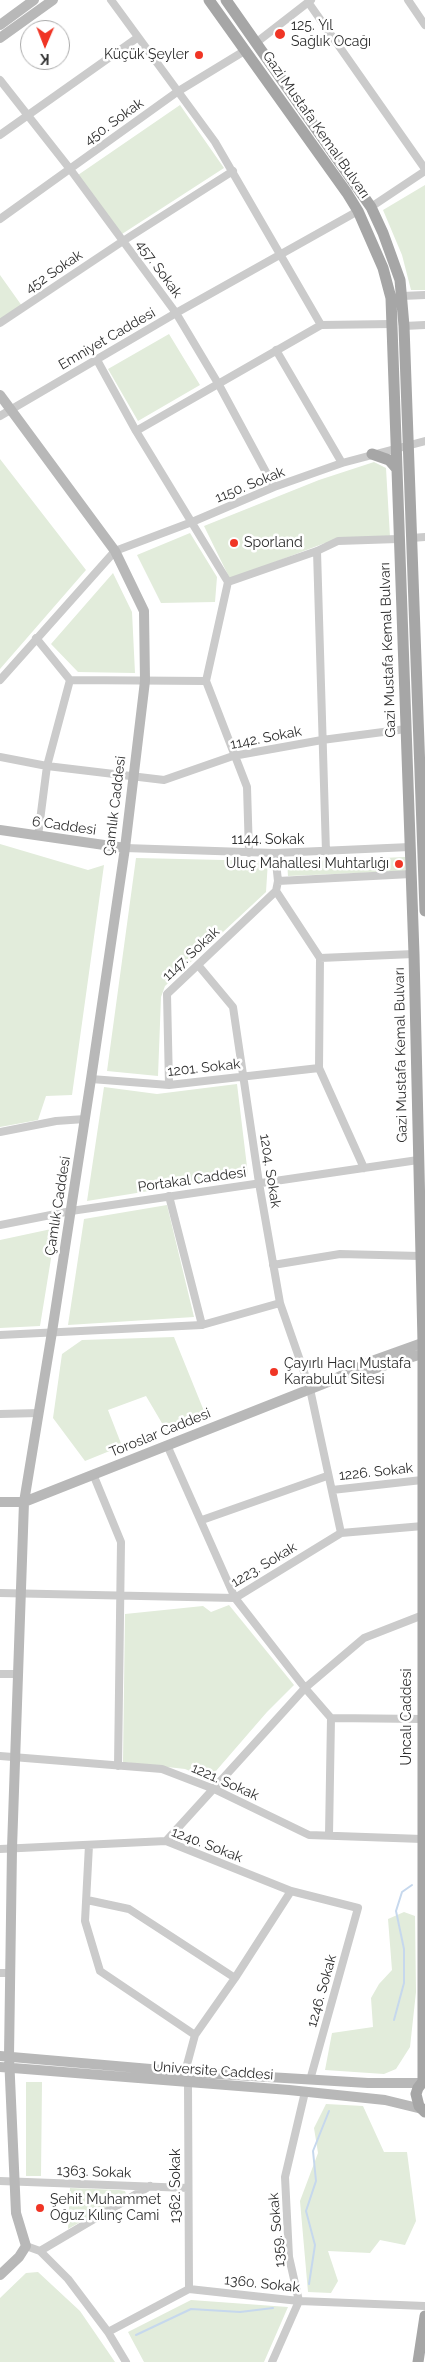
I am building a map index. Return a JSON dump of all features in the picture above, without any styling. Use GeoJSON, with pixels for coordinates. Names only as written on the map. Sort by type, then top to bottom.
{"type":"FeatureCollection","features":[{"type":"Feature","properties":{"kind":"main road","name":"Gazi Mustafa Kemal Bulvarı"},"geometry":{"type":"LineString","coordinates":[[209,0],[358,211],[388,282],[392,324],[406,729],[425,911]]}},
{"type":"Feature","properties":{"kind":"main road","name":"Gazi Mustafa Kemal Bulvarı"},"geometry":{"type":"LineString","coordinates":[[226,0],[371,207],[396,264],[402,296],[411,538],[420,632],[422,729],[419,848],[411,874],[424,1348]]}},
{"type":"Feature","properties":{"kind":"main road"},"geometry":{"type":"LineString","coordinates":[[372,454],[389,460],[396,468]]}},
{"type":"Feature","properties":{"kind":"main road","name":"Uncalı Caddesi"},"geometry":{"type":"LineString","coordinates":[[424,1348],[422,1480],[424,2012],[423,2081],[416,2094],[424,2114]]}},
{"type":"Feature","properties":{"kind":"main road"},"geometry":{"type":"LineString","coordinates":[[418,2362],[425,2316]]}},
{"type":"Feature","properties":{"kind":"street"},"geometry":{"type":"LineString","coordinates":[[0,25],[33,0]]}},
{"type":"Feature","properties":{"kind":"street"},"geometry":{"type":"LineString","coordinates":[[0,38],[53,0]]}},
{"type":"Feature","properties":{"kind":"street"},"geometry":{"type":"LineString","coordinates":[[111,0],[215,142],[320,325]]}},
{"type":"Feature","properties":{"kind":"street"},"geometry":{"type":"LineString","coordinates":[[408,0],[425,25]]}},
{"type":"Feature","properties":{"kind":"street"},"geometry":{"type":"LineString","coordinates":[[257,42],[310,1],[425,170],[371,207]]}},
{"type":"Feature","properties":{"kind":"street"},"geometry":{"type":"LineString","coordinates":[[0,135],[137,38]]}},
{"type":"Feature","properties":{"kind":"street","name":"450. Sokak"},"geometry":{"type":"LineString","coordinates":[[0,219],[177,92],[246,50]]}},
{"type":"Feature","properties":{"kind":"street","name":"457. Sokak"},"geometry":{"type":"LineString","coordinates":[[0,80],[70,169],[176,313],[219,385],[274,487]]}},
{"type":"Feature","properties":{"kind":"street","name":"452 Sokak"},"geometry":{"type":"LineString","coordinates":[[0,323],[123,241],[233,172]]}},
{"type":"Feature","properties":{"kind":"street","name":"Emniyet Caddesi"},"geometry":{"type":"LineString","coordinates":[[0,416],[176,313],[358,211]]}},
{"type":"Feature","properties":{"kind":"street"},"geometry":{"type":"LineString","coordinates":[[402,296],[425,295]]}},
{"type":"Feature","properties":{"kind":"street"},"geometry":{"type":"LineString","coordinates":[[136,431],[219,385],[320,325],[392,324]]}},
{"type":"Feature","properties":{"kind":"street"},"geometry":{"type":"LineString","coordinates":[[404,326],[425,325]]}},
{"type":"Feature","properties":{"kind":"street"},"geometry":{"type":"LineString","coordinates":[[276,350],[342,463]]}},
{"type":"Feature","properties":{"kind":"street"},"geometry":{"type":"LineString","coordinates":[[97,360],[136,431],[228,582],[206,680],[233,756],[247,787],[249,853]]}},
{"type":"Feature","properties":{"kind":"street","name":"Çamlık Caddesi"},"geometry":{"type":"LineString","coordinates":[[0,395],[115,551],[144,611],[145,681],[125,848],[91,1079],[24,1502],[12,1848],[5,1973],[4,2056],[16,2213],[26,2246]]}},
{"type":"Feature","properties":{"kind":"street","name":"1150. Sokak"},"geometry":{"type":"LineString","coordinates":[[115,551],[192,522],[274,487],[342,463],[395,447],[425,441]]}},
{"type":"Feature","properties":{"kind":"street"},"geometry":{"type":"LineString","coordinates":[[411,538],[425,537]]}},
{"type":"Feature","properties":{"kind":"street"},"geometry":{"type":"LineString","coordinates":[[228,582],[317,551],[338,541],[398,539]]}},
{"type":"Feature","properties":{"kind":"street"},"geometry":{"type":"LineString","coordinates":[[0,680],[115,551]]}},
{"type":"Feature","properties":{"kind":"street"},"geometry":{"type":"LineString","coordinates":[[317,551],[326,852]]}},
{"type":"Feature","properties":{"kind":"street"},"geometry":{"type":"LineString","coordinates":[[36,638],[70,680]]}},
{"type":"Feature","properties":{"kind":"street"},"geometry":{"type":"LineString","coordinates":[[70,680],[206,680]]}},
{"type":"Feature","properties":{"kind":"street"},"geometry":{"type":"LineString","coordinates":[[38,836],[47,766],[70,680]]}},
{"type":"Feature","properties":{"kind":"street","name":"1142. Sokak"},"geometry":{"type":"LineString","coordinates":[[0,757],[47,766],[164,780],[233,756],[322,740],[406,729]]}},
{"type":"Feature","properties":{"kind":"street","name":"6 Caddesi"},"geometry":{"type":"LineString","coordinates":[[0,830],[125,848]]}},
{"type":"Feature","properties":{"kind":"street","name":"1144. Sokak"},"geometry":{"type":"LineString","coordinates":[[125,848],[275,853],[419,848]]}},
{"type":"Feature","properties":{"kind":"street"},"geometry":{"type":"LineString","coordinates":[[275,853],[278,882],[276,891],[320,958],[319,1068],[364,1168]]}},
{"type":"Feature","properties":{"kind":"street"},"geometry":{"type":"LineString","coordinates":[[278,882],[411,874]]}},
{"type":"Feature","properties":{"kind":"street","name":"1147. Sokak"},"geometry":{"type":"LineString","coordinates":[[169,1085],[167,994],[276,891]]}},
{"type":"Feature","properties":{"kind":"street"},"geometry":{"type":"LineString","coordinates":[[320,958],[414,954]]}},
{"type":"Feature","properties":{"kind":"street","name":"1204. Sokak"},"geometry":{"type":"LineString","coordinates":[[198,965],[232,1007],[259,1183],[280,1303],[310,1389],[327,1476],[332,1490],[341,1533]]}},
{"type":"Feature","properties":{"kind":"street","name":"1201. Sokak"},"geometry":{"type":"LineString","coordinates":[[91,1079],[169,1085],[319,1068]]}},
{"type":"Feature","properties":{"kind":"street"},"geometry":{"type":"LineString","coordinates":[[0,1132],[56,1121],[85,1119]]}},
{"type":"Feature","properties":{"kind":"street","name":"Portakal Caddesi"},"geometry":{"type":"LineString","coordinates":[[0,1225],[70,1211],[418,1160]]}},
{"type":"Feature","properties":{"kind":"street"},"geometry":{"type":"LineString","coordinates":[[169,1196],[202,1325]]}},
{"type":"Feature","properties":{"kind":"street"},"geometry":{"type":"LineString","coordinates":[[273,1265],[340,1254],[420,1256]]}},
{"type":"Feature","properties":{"kind":"street"},"geometry":{"type":"LineString","coordinates":[[0,1335],[202,1325],[280,1303]]}},
{"type":"Feature","properties":{"kind":"street","name":"Toroslar Caddesi"},"geometry":{"type":"LineString","coordinates":[[0,1502],[24,1502],[328,1382],[372,1361],[424,1348]]}},
{"type":"Feature","properties":{"kind":"street"},"geometry":{"type":"LineString","coordinates":[[0,1414],[39,1413]]}},
{"type":"Feature","properties":{"kind":"street"},"geometry":{"type":"LineString","coordinates":[[167,1445],[202,1520],[235,1598],[305,1688],[331,1718],[329,1835]]}},
{"type":"Feature","properties":{"kind":"street"},"geometry":{"type":"LineString","coordinates":[[93,1474],[121,1542],[118,1766]]}},
{"type":"Feature","properties":{"kind":"street"},"geometry":{"type":"LineString","coordinates":[[202,1520],[327,1476]]}},
{"type":"Feature","properties":{"kind":"street","name":"1226. Sokak"},"geometry":{"type":"LineString","coordinates":[[332,1490],[422,1480]]}},
{"type":"Feature","properties":{"kind":"street","name":"1223. Sokak"},"geometry":{"type":"LineString","coordinates":[[0,1593],[120,1594],[235,1598],[341,1533],[423,1526]]}},
{"type":"Feature","properties":{"kind":"street"},"geometry":{"type":"LineString","coordinates":[[166,1841],[305,1688],[364,1638],[423,1615]]}},
{"type":"Feature","properties":{"kind":"street"},"geometry":{"type":"LineString","coordinates":[[0,1674],[18,1674]]}},
{"type":"Feature","properties":{"kind":"street"},"geometry":{"type":"LineString","coordinates":[[331,1718],[422,1719]]}},
{"type":"Feature","properties":{"kind":"street","name":"1221. Sokak"},"geometry":{"type":"LineString","coordinates":[[0,1756],[162,1769],[214,1789],[309,1835],[422,1839]]}},
{"type":"Feature","properties":{"kind":"street","name":"1240. Sokak"},"geometry":{"type":"LineString","coordinates":[[0,1849],[166,1841],[291,1891],[358,1908]]}},
{"type":"Feature","properties":{"kind":"street"},"geometry":{"type":"LineString","coordinates":[[89,1845],[85,1920],[100,1971],[195,2035]]}},
{"type":"Feature","properties":{"kind":"street"},"geometry":{"type":"LineString","coordinates":[[185,2072],[195,2035],[235,1978],[291,1891]]}},
{"type":"Feature","properties":{"kind":"street"},"geometry":{"type":"LineString","coordinates":[[86,1900],[129,1909],[235,1978]]}},
{"type":"Feature","properties":{"kind":"street","name":"1246. Sokak"},"geometry":{"type":"LineString","coordinates":[[310,2080],[358,1908]]}},
{"type":"Feature","properties":{"kind":"street","name":"Universite Caddesi"},"geometry":{"type":"LineString","coordinates":[[4,2056],[185,2072],[310,2080],[368,2083],[423,2081]]}},
{"type":"Feature","properties":{"kind":"street","name":"Universite Caddesi"},"geometry":{"type":"LineString","coordinates":[[5,2068],[385,2100],[424,2114]]}},
{"type":"Feature","properties":{"kind":"street","name":"1362. Sokak"},"geometry":{"type":"LineString","coordinates":[[188,2083],[189,2289]]}},
{"type":"Feature","properties":{"kind":"street","name":"1359. Sokak"},"geometry":{"type":"LineString","coordinates":[[299,2301],[289,2257],[285,2177],[305,2092]]}},
{"type":"Feature","properties":{"kind":"street","name":"1363. Sokak"},"geometry":{"type":"LineString","coordinates":[[0,2181],[188,2188]]}},
{"type":"Feature","properties":{"kind":"street"},"geometry":{"type":"LineString","coordinates":[[40,2251],[150,2186]]}},
{"type":"Feature","properties":{"kind":"street"},"geometry":{"type":"LineString","coordinates":[[0,2275],[19,2257],[26,2246],[40,2251],[68,2279],[108,2332],[126,2362]]}},
{"type":"Feature","properties":{"kind":"street"},"geometry":{"type":"LineString","coordinates":[[108,2332],[189,2289]]}},
{"type":"Feature","properties":{"kind":"street","name":"1360. Sokak"},"geometry":{"type":"LineString","coordinates":[[189,2289],[299,2301],[425,2306]]}},
{"type":"Feature","properties":{"kind":"street"},"geometry":{"type":"LineString","coordinates":[[272,2362],[299,2301]]}},
{"type":"Feature","properties":{"kind":"green space"},"geometry":{"type":"Polygon","coordinates":[[[180,105],[224,168],[122,234],[78,175],[180,105]]]}},
{"type":"Feature","properties":{"kind":"green space"},"geometry":{"type":"Polygon","coordinates":[[[425,185],[425,290],[411,290],[402,255],[383,210],[425,185]]]}},
{"type":"Feature","properties":{"kind":"green space"},"geometry":{"type":"Polygon","coordinates":[[[0,275],[22,306],[0,321],[0,275]]]}},
{"type":"Feature","properties":{"kind":"green space"},"geometry":{"type":"Polygon","coordinates":[[[169,334],[200,385],[138,421],[108,369],[169,334]]]}},
{"type":"Feature","properties":{"kind":"green space"},"geometry":{"type":"Polygon","coordinates":[[[0,459],[86,570],[0,669],[0,459]]]}},
{"type":"Feature","properties":{"kind":"green space"},"geometry":{"type":"Polygon","coordinates":[[[374,462],[386,468],[390,537],[325,543],[230,579],[204,526],[319,480],[374,462]]]}},
{"type":"Feature","properties":{"kind":"green space"},"geometry":{"type":"Polygon","coordinates":[[[190,533],[217,577],[215,602],[161,603],[137,555],[190,533]]]}},
{"type":"Feature","properties":{"kind":"green space"},"geometry":{"type":"Polygon","coordinates":[[[113,573],[132,612],[135,673],[78,672],[51,644],[113,573]]]}},
{"type":"Feature","properties":{"kind":"green space"},"geometry":{"type":"Polygon","coordinates":[[[0,844],[88,870],[104,865],[72,1095],[46,1096],[38,1120],[0,1127],[0,844]]]}},
{"type":"Feature","properties":{"kind":"green space"},"geometry":{"type":"Polygon","coordinates":[[[405,857],[405,871],[288,876],[287,862],[405,857]]]}},
{"type":"Feature","properties":{"kind":"green space"},"geometry":{"type":"Polygon","coordinates":[[[136,858],[268,861],[266,892],[165,986],[161,997],[158,1076],[107,1071],[136,858]]]}},
{"type":"Feature","properties":{"kind":"green space"},"geometry":{"type":"Polygon","coordinates":[[[237,1084],[248,1175],[87,1201],[104,1087],[157,1094],[237,1084]]]}},
{"type":"Feature","properties":{"kind":"green space"},"geometry":{"type":"Polygon","coordinates":[[[167,1205],[194,1317],[68,1325],[84,1219],[167,1205]]]}},
{"type":"Feature","properties":{"kind":"green space"},"geometry":{"type":"Polygon","coordinates":[[[56,1228],[40,1326],[0,1328],[0,1240],[56,1228]]]}},
{"type":"Feature","properties":{"kind":"green space"},"geometry":{"type":"Polygon","coordinates":[[[174,1337],[206,1416],[166,1430],[146,1396],[108,1410],[122,1446],[85,1461],[53,1418],[62,1354],[82,1340],[174,1337]]]}},
{"type":"Feature","properties":{"kind":"green space"},"geometry":{"type":"Polygon","coordinates":[[[229,1605],[294,1685],[267,1712],[209,1779],[185,1769],[123,1762],[125,1614],[203,1606],[211,1612],[229,1605]]]}},
{"type":"Feature","properties":{"kind":"green space"},"geometry":{"type":"Polygon","coordinates":[[[404,1912],[415,1916],[416,1992],[410,2047],[396,2069],[384,2074],[325,2070],[332,2033],[373,2027],[371,1998],[379,1984],[392,1970],[388,1919],[404,1912]]]}},
{"type":"Feature","properties":{"kind":"green space"},"geometry":{"type":"Polygon","coordinates":[[[26,2082],[42,2082],[41,2176],[26,2176],[26,2082]]]}},
{"type":"Feature","properties":{"kind":"green space"},"geometry":{"type":"Polygon","coordinates":[[[326,2104],[363,2106],[384,2152],[407,2152],[416,2221],[405,2245],[380,2240],[370,2253],[328,2251],[338,2281],[331,2293],[308,2292],[300,2201],[318,2153],[314,2128],[326,2104]]]}},
{"type":"Feature","properties":{"kind":"green space"},"geometry":{"type":"Polygon","coordinates":[[[70,2188],[119,2190],[125,2191],[126,2194],[125,2197],[68,2229],[70,2188]]]}},
{"type":"Feature","properties":{"kind":"green space"},"geometry":{"type":"Polygon","coordinates":[[[38,2272],[80,2311],[115,2362],[0,2362],[0,2298],[26,2273],[38,2272]]]}},
{"type":"Feature","properties":{"kind":"green space"},"geometry":{"type":"Polygon","coordinates":[[[191,2300],[288,2307],[264,2362],[144,2362],[128,2332],[191,2300]]]}},
{"type":"Feature","properties":{"kind":"waterway"},"geometry":{"type":"LineString","coordinates":[[394,2020],[404,1983],[404,1949],[396,1911],[402,1892],[412,1885]]}},
{"type":"Feature","properties":{"kind":"waterway"},"geometry":{"type":"LineString","coordinates":[[309,2284],[315,2245],[306,2211],[316,2181],[313,2151],[329,2111]]}},
{"type":"Feature","properties":{"kind":"waterway"},"geometry":{"type":"LineString","coordinates":[[136,2335],[191,2309],[240,2312],[273,2308]]}},
{"type":"Feature","properties":{"kind":"place","name":"125. Yıl Sağlık Ocağı"},"geometry":{"type":"Point","coordinates":[280,34]}},
{"type":"Feature","properties":{"kind":"place","name":"Küçük Şeyler"},"geometry":{"type":"Point","coordinates":[199,55]}},
{"type":"Feature","properties":{"kind":"place","name":"Sporland"},"geometry":{"type":"Point","coordinates":[234,543]}},
{"type":"Feature","properties":{"kind":"place","name":"Uluç Mahallesi Muhtarlığı"},"geometry":{"type":"Point","coordinates":[399,864]}},
{"type":"Feature","properties":{"kind":"place","name":"Çayırlı Hacı Mustafa Karabulut Sitesi"},"geometry":{"type":"Point","coordinates":[274,1372]}},
{"type":"Feature","properties":{"kind":"place","name":"Şehit Muhammet Oğuz Kılınç Cami"},"geometry":{"type":"Point","coordinates":[40,2208]}}]}
